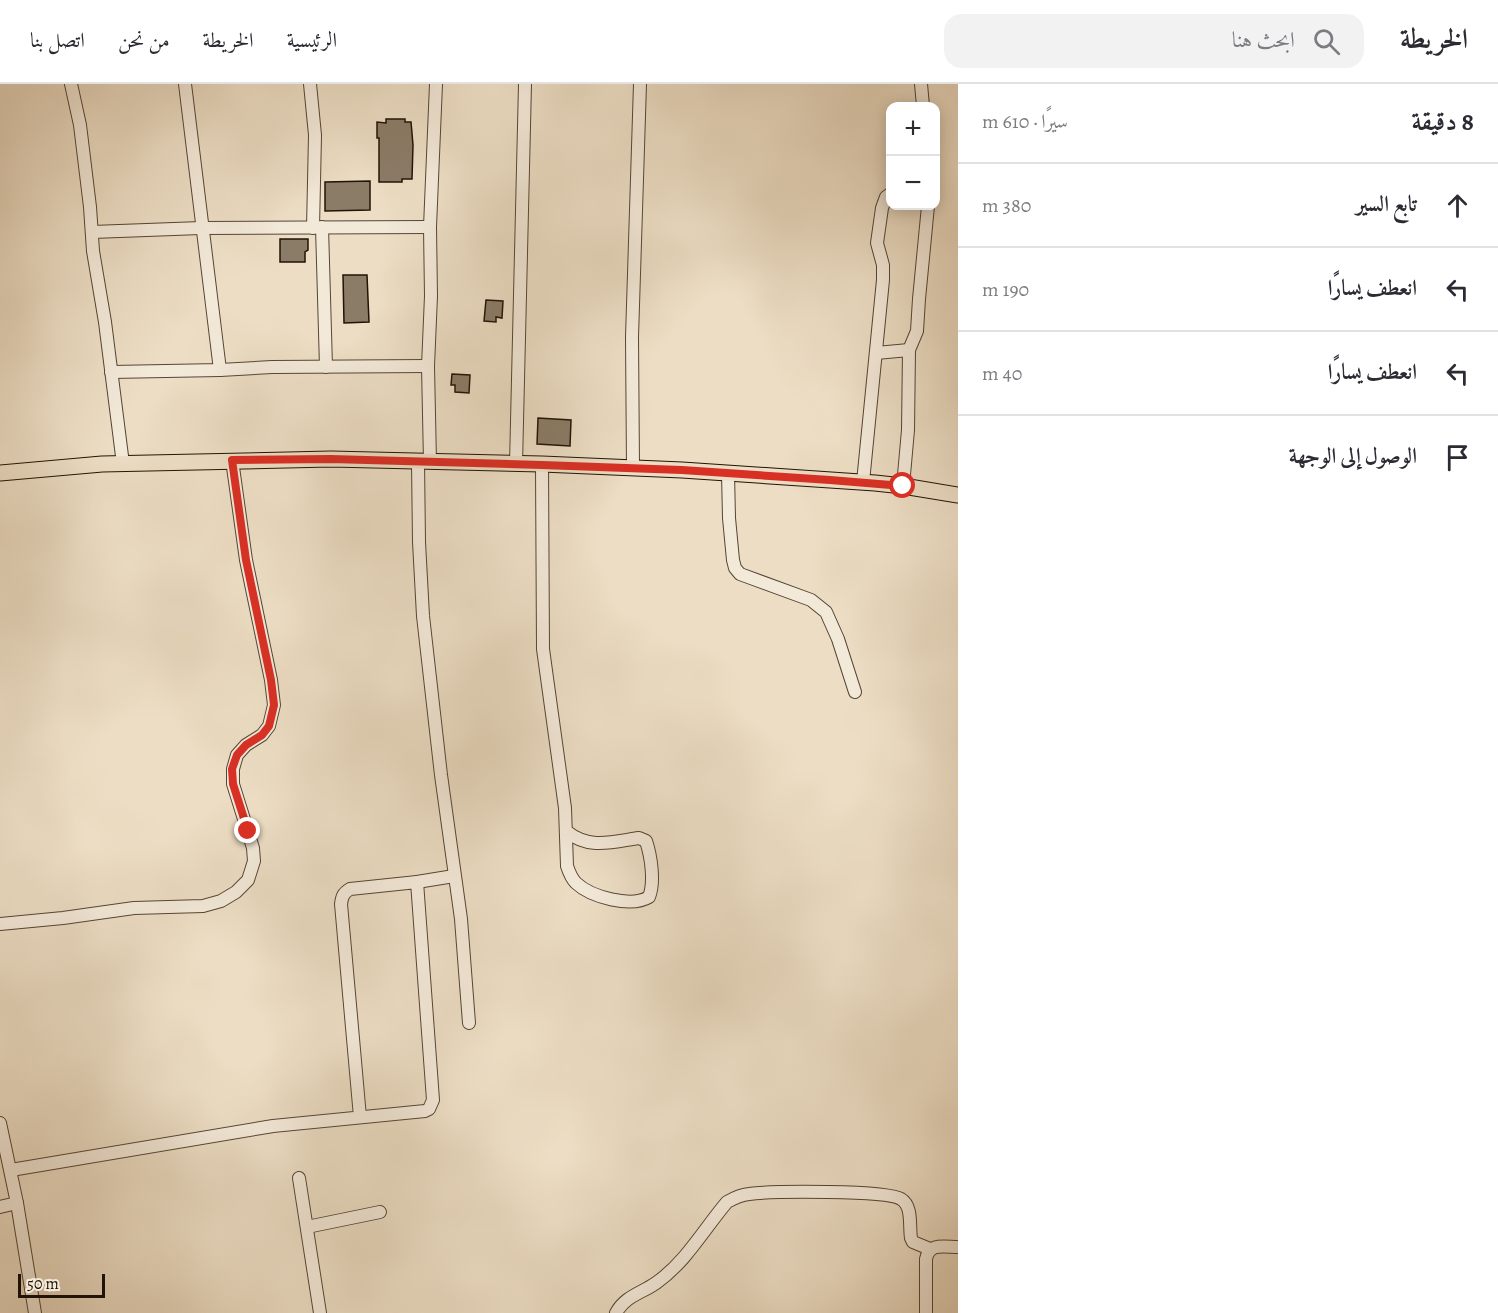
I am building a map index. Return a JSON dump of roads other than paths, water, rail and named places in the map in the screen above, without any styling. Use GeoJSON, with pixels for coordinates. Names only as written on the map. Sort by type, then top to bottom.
{"type":"FeatureCollection","features":[{"type":"Feature","properties":{"kind":"main road"},"geometry":{"type":"LineString","coordinates":[[0,473],[102,464],[331,459],[728,473],[863,482],[958,495]]}},
{"type":"Feature","properties":{"kind":"street"},"geometry":{"type":"LineString","coordinates":[[71,84],[80,125],[93,251],[105,322],[123,464]]}},
{"type":"Feature","properties":{"kind":"street"},"geometry":{"type":"LineString","coordinates":[[185,84],[220,370]]}},
{"type":"Feature","properties":{"kind":"street"},"geometry":{"type":"LineString","coordinates":[[310,84],[315,135],[326,367]]}},
{"type":"Feature","properties":{"kind":"street"},"geometry":{"type":"LineString","coordinates":[[436,84],[430,226],[431,296],[428,366],[430,395],[424,462],[420,562],[423,615],[436,732],[461,919],[469,1023]]}},
{"type":"Feature","properties":{"kind":"street"},"geometry":{"type":"LineString","coordinates":[[516,464],[525,84]]}},
{"type":"Feature","properties":{"kind":"street"},"geometry":{"type":"LineString","coordinates":[[633,468],[632,337],[640,84]]}},
{"type":"Feature","properties":{"kind":"street"},"geometry":{"type":"LineString","coordinates":[[921,84],[923,102]]}},
{"type":"Feature","properties":{"kind":"street"},"geometry":{"type":"LineString","coordinates":[[863,482],[884,280],[883,265],[877,243],[882,208],[886,197]]}},
{"type":"Feature","properties":{"kind":"street"},"geometry":{"type":"LineString","coordinates":[[903,486],[908,430],[909,350],[917,331],[928,210]]}},
{"type":"Feature","properties":{"kind":"street"},"geometry":{"type":"LineString","coordinates":[[92,232],[201,228],[430,226]]}},
{"type":"Feature","properties":{"kind":"street"},"geometry":{"type":"LineString","coordinates":[[876,353],[909,350]]}},
{"type":"Feature","properties":{"kind":"street"},"geometry":{"type":"LineString","coordinates":[[111,372],[272,367],[428,366]]}},
{"type":"Feature","properties":{"kind":"street"},"geometry":{"type":"LineString","coordinates":[[0,924],[134,908],[203,906],[221,901],[236,892],[248,880],[254,861],[253,848],[233,784],[232,769],[237,755],[246,745],[262,735],[269,726],[274,705],[246,560],[232,460]]}},
{"type":"Feature","properties":{"kind":"street"},"geometry":{"type":"LineString","coordinates":[[542,465],[543,650],[565,808],[567,866],[576,883],[586,890],[609,899],[623,901],[649,897],[651,892],[650,853],[646,841],[639,838],[584,842],[575,839],[566,831]]}},
{"type":"Feature","properties":{"kind":"street"},"geometry":{"type":"LineString","coordinates":[[728,473],[729,518],[735,568],[740,574],[811,600],[826,612],[838,639],[855,692]]}},
{"type":"Feature","properties":{"kind":"street"},"geometry":{"type":"LineString","coordinates":[[360,1117],[342,897],[350,889],[454,876]]}},
{"type":"Feature","properties":{"kind":"street"},"geometry":{"type":"LineString","coordinates":[[11,1170],[273,1126],[429,1109],[433,1100],[417,882]]}},
{"type":"Feature","properties":{"kind":"street"},"geometry":{"type":"LineString","coordinates":[[0,1124],[11,1170],[35,1313]]}},
{"type":"Feature","properties":{"kind":"street"},"geometry":{"type":"LineString","coordinates":[[299,1178],[320,1313]]}},
{"type":"Feature","properties":{"kind":"street"},"geometry":{"type":"LineString","coordinates":[[616,1313],[620,1305],[629,1298],[656,1283],[674,1268],[727,1202],[738,1196],[806,1192],[874,1194],[900,1198],[908,1208],[913,1242],[930,1249]]}},
{"type":"Feature","properties":{"kind":"street"},"geometry":{"type":"LineString","coordinates":[[0,1208],[17,1203]]}},
{"type":"Feature","properties":{"kind":"street"},"geometry":{"type":"LineString","coordinates":[[307,1227],[380,1212]]}},
{"type":"Feature","properties":{"kind":"street"},"geometry":{"type":"LineString","coordinates":[[926,1313],[927,1252],[935,1247],[958,1247]]}}]}
